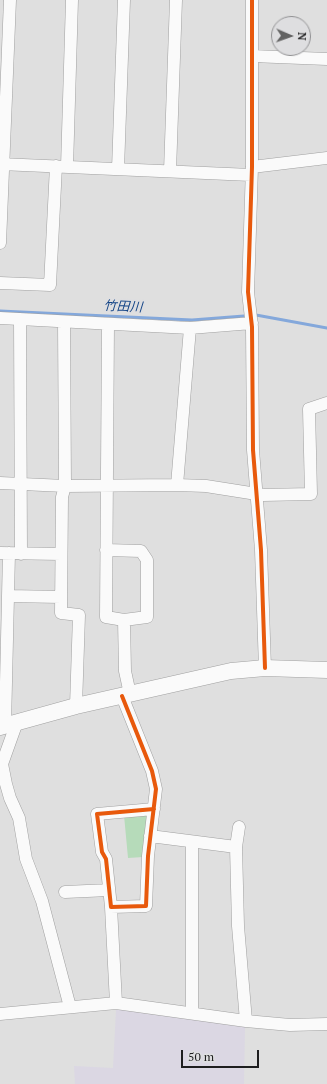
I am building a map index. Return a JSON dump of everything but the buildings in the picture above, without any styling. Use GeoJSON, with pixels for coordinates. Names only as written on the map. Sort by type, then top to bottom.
{"type":"FeatureCollection","features":[{"type":"Feature","properties":{"kind":"street"},"geometry":{"type":"LineString","coordinates":[[0,243],[2,164],[10,0]]}},
{"type":"Feature","properties":{"kind":"street"},"geometry":{"type":"LineString","coordinates":[[0,283],[50,285],[61,167],[72,0]]}},
{"type":"Feature","properties":{"kind":"street"},"geometry":{"type":"LineString","coordinates":[[118,169],[124,0]]}},
{"type":"Feature","properties":{"kind":"street"},"geometry":{"type":"LineString","coordinates":[[170,171],[176,0]]}},
{"type":"Feature","properties":{"kind":"street"},"geometry":{"type":"LineString","coordinates":[[252,0],[251,171],[248,292],[252,322],[252,420],[255,494],[261,550],[265,668]]}},
{"type":"Feature","properties":{"kind":"street"},"geometry":{"type":"LineString","coordinates":[[252,56],[327,59]]}},
{"type":"Feature","properties":{"kind":"street"},"geometry":{"type":"LineString","coordinates":[[2,164],[170,171],[251,171],[327,158]]}},
{"type":"Feature","properties":{"kind":"street"},"geometry":{"type":"LineString","coordinates":[[0,318],[190,328],[252,322]]}},
{"type":"Feature","properties":{"kind":"street"},"geometry":{"type":"LineString","coordinates":[[20,319],[20,483],[10,553],[8,596],[7,725],[2,764],[10,798],[19,818],[26,859],[42,901],[70,1007]]}},
{"type":"Feature","properties":{"kind":"street"},"geometry":{"type":"LineString","coordinates":[[64,322],[65,486],[62,497],[61,614],[79,615],[76,706]]}},
{"type":"Feature","properties":{"kind":"street"},"geometry":{"type":"LineString","coordinates":[[106,550],[141,551],[147,560],[147,617],[124,620],[106,617],[106,550],[108,486],[108,324]]}},
{"type":"Feature","properties":{"kind":"street"},"geometry":{"type":"LineString","coordinates":[[177,485],[190,328]]}},
{"type":"Feature","properties":{"kind":"street"},"geometry":{"type":"LineString","coordinates":[[0,483],[65,486],[206,486],[263,496],[311,494],[309,409],[327,403]]}},
{"type":"Feature","properties":{"kind":"street"},"geometry":{"type":"LineString","coordinates":[[10,553],[61,554]]}},
{"type":"Feature","properties":{"kind":"street"},"geometry":{"type":"LineString","coordinates":[[8,596],[61,597]]}},
{"type":"Feature","properties":{"kind":"street"},"geometry":{"type":"LineString","coordinates":[[111,907],[146,906],[148,856],[156,790],[152,771],[126,695],[124,620]]}},
{"type":"Feature","properties":{"kind":"street"},"geometry":{"type":"LineString","coordinates":[[7,725],[76,706],[219,673],[243,669],[265,668],[327,670]]}},
{"type":"Feature","properties":{"kind":"street"},"geometry":{"type":"LineString","coordinates":[[116,1003],[111,907],[106,859],[102,852],[97,814],[154,809]]}},
{"type":"Feature","properties":{"kind":"street"},"geometry":{"type":"LineString","coordinates":[[239,827],[236,847],[238,926],[246,1021]]}},
{"type":"Feature","properties":{"kind":"street"},"geometry":{"type":"LineString","coordinates":[[150,836],[236,847]]}},
{"type":"Feature","properties":{"kind":"street"},"geometry":{"type":"LineString","coordinates":[[192,842],[192,1013]]}},
{"type":"Feature","properties":{"kind":"street"},"geometry":{"type":"LineString","coordinates":[[65,892],[109,890]]}},
{"type":"Feature","properties":{"kind":"street"},"geometry":{"type":"LineString","coordinates":[[0,1014],[116,1003],[246,1021],[290,1025],[327,1024]]}},
{"type":"Feature","properties":{"kind":"shaded area"},"geometry":{"type":"Polygon","coordinates":[[[125,1008],[245,1027],[244,1084],[75,1084],[74,1066],[113,1068],[116,1010],[125,1008]]]}},
{"type":"Feature","properties":{"kind":"green space"},"geometry":{"type":"Polygon","coordinates":[[[143,813],[149,819],[143,857],[128,858],[124,815],[143,813]]]}},
{"type":"Feature","properties":{"kind":"waterway","name":"竹田川"},"geometry":{"type":"LineString","coordinates":[[0,311],[192,320],[244,316]]}},
{"type":"Feature","properties":{"kind":"waterway"},"geometry":{"type":"LineString","coordinates":[[256,315],[327,328]]}},
{"type":"Feature","properties":{"kind":"cycle path"},"geometry":{"type":"LineString","coordinates":[[252,0],[252,167],[248,292],[252,327],[253,450],[261,550],[265,668]]}},
{"type":"Feature","properties":{"kind":"cycle path"},"geometry":{"type":"LineString","coordinates":[[122,696],[152,771],[156,789],[148,856],[146,906],[111,907],[106,859],[102,852],[97,814],[154,809]]}}]}
